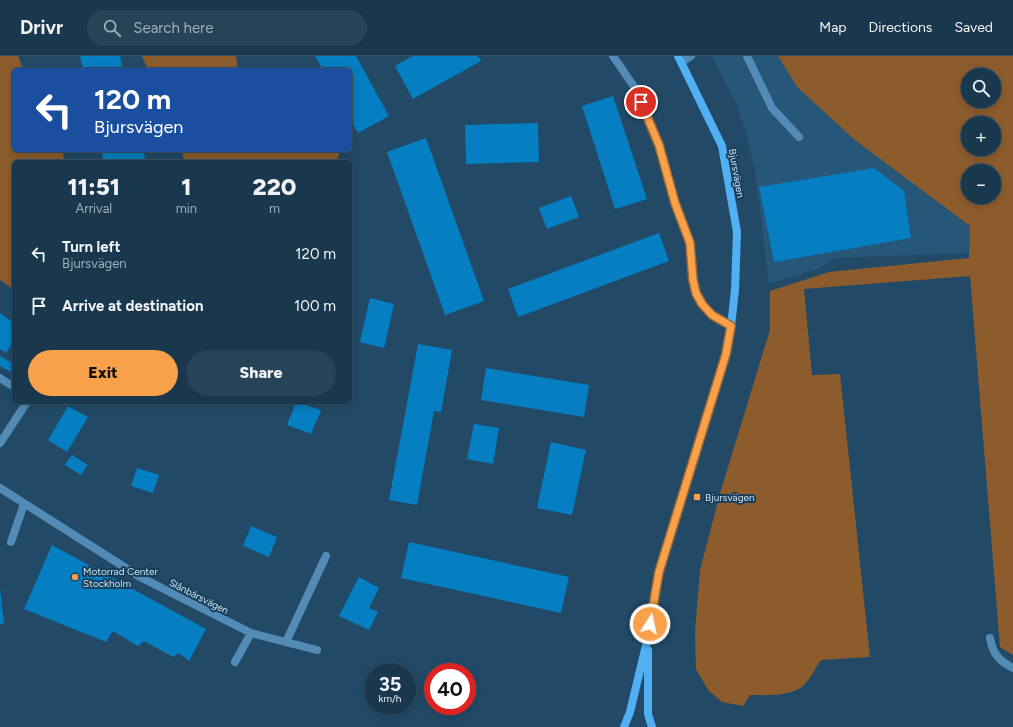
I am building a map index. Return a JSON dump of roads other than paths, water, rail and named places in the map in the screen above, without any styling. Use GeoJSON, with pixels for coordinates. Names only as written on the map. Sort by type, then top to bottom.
{"type":"FeatureCollection","features":[{"type":"Feature","properties":{"kind":"street"},"geometry":{"type":"LineString","coordinates":[[613,56],[635,88],[659,145],[675,203],[690,243],[693,280],[696,293],[702,304],[712,315],[731,326]]}},
{"type":"Feature","properties":{"kind":"street"},"geometry":{"type":"LineString","coordinates":[[680,59],[691,56]]}},
{"type":"Feature","properties":{"kind":"street"},"geometry":{"type":"LineString","coordinates":[[747,56],[772,108],[799,137]]}},
{"type":"Feature","properties":{"kind":"street","name":"Bjursvägen"},"geometry":{"type":"LineString","coordinates":[[624,727],[630,712],[648,638],[659,572],[726,354],[735,290],[737,232],[722,146],[680,59]]}},
{"type":"Feature","properties":{"kind":"street"},"geometry":{"type":"LineString","coordinates":[[0,378],[12,386]]}},
{"type":"Feature","properties":{"kind":"street"},"geometry":{"type":"LineString","coordinates":[[0,443],[26,404]]}},
{"type":"Feature","properties":{"kind":"street","name":"Slånbärsvägen"},"geometry":{"type":"LineString","coordinates":[[0,488],[140,577],[251,633],[317,650]]}},
{"type":"Feature","properties":{"kind":"street"},"geometry":{"type":"LineString","coordinates":[[12,542],[24,504]]}},
{"type":"Feature","properties":{"kind":"street"},"geometry":{"type":"LineString","coordinates":[[286,642],[326,556]]}},
{"type":"Feature","properties":{"kind":"street"},"geometry":{"type":"LineString","coordinates":[[235,662],[251,633]]}},
{"type":"Feature","properties":{"kind":"street","name":"Bjursvägen"},"geometry":{"type":"LineString","coordinates":[[648,638],[648,714],[652,727]]}},
{"type":"Feature","properties":{"kind":"street"},"geometry":{"type":"LineString","coordinates":[[990,638],[993,651],[1006,664],[1013,668]]}},
{"type":"Feature","properties":{"kind":"place","name":"Bjursvägen"},"geometry":{"type":"Point","coordinates":[697,497]}},
{"type":"Feature","properties":{"kind":"place","name":"Motorrad Center Stockholm"},"geometry":{"type":"Point","coordinates":[75,577]}}]}
